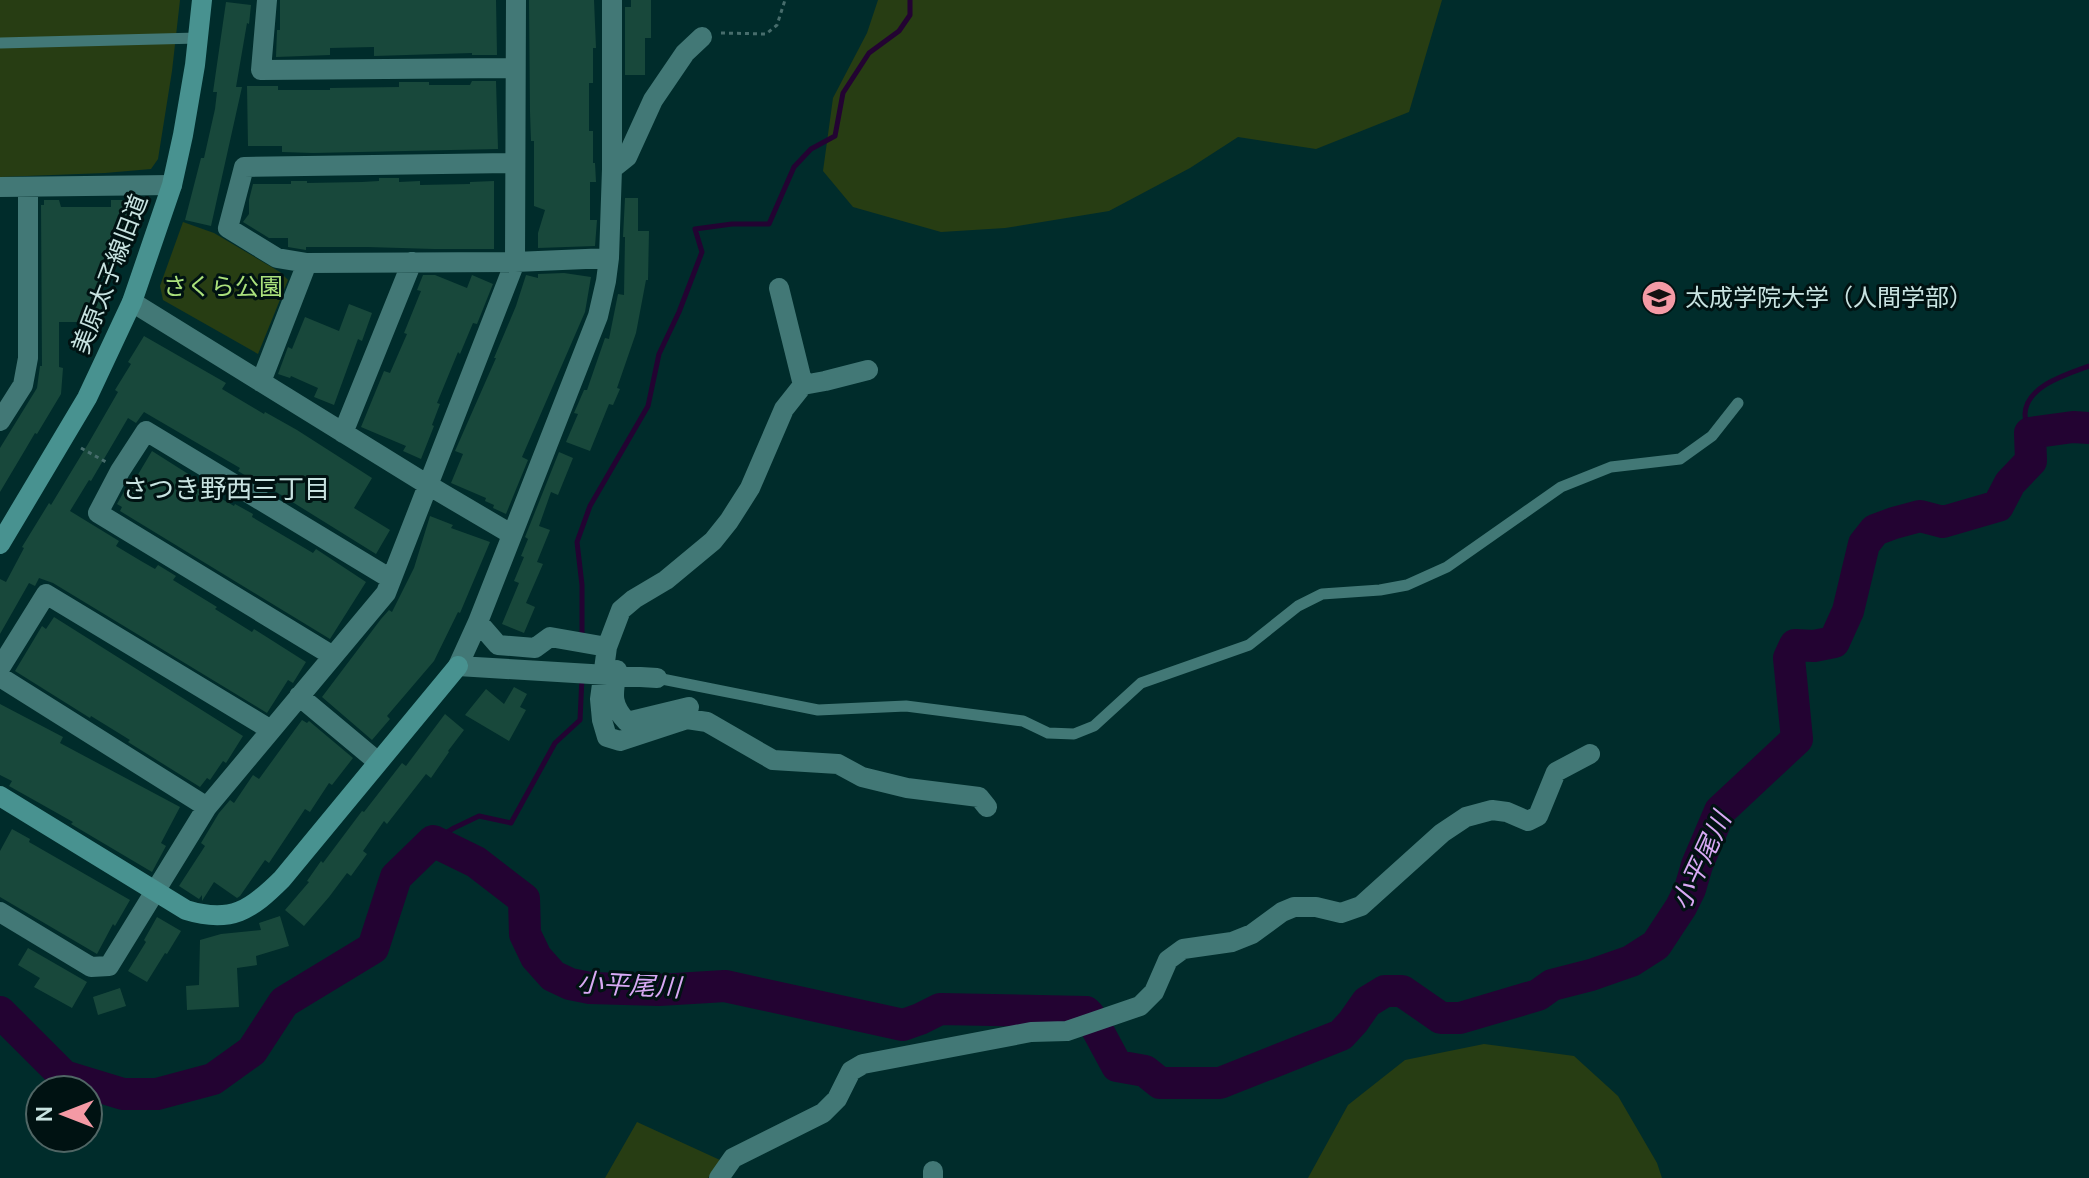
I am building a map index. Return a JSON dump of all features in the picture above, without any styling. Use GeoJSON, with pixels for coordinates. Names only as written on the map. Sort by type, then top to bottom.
{"type":"FeatureCollection","features":[{"type":"Feature","properties":{"kind":"street","name":"美原太子線旧道"},"geometry":{"type":"LineString","coordinates":[[0,544],[87,398],[132,302],[172,185],[183,135],[202,0]]}},
{"type":"Feature","properties":{"kind":"street"},"geometry":{"type":"LineString","coordinates":[[267,0],[261,70],[515,68]]}},
{"type":"Feature","properties":{"kind":"street"},"geometry":{"type":"LineString","coordinates":[[0,912],[91,967],[109,966],[207,807],[386,593],[515,262],[516,0]]}},
{"type":"Feature","properties":{"kind":"street"},"geometry":{"type":"LineString","coordinates":[[0,796],[186,910],[204,915],[226,915],[248,909],[263,899],[282,879],[458,666],[598,316],[609,258],[612,0]]}},
{"type":"Feature","properties":{"kind":"street"},"geometry":{"type":"LineString","coordinates":[[612,169],[627,157],[653,100],[685,53],[702,37]]}},
{"type":"Feature","properties":{"kind":"street"},"geometry":{"type":"LineString","coordinates":[[515,163],[244,167],[228,228],[277,258],[307,263],[515,262],[609,258]]}},
{"type":"Feature","properties":{"kind":"street"},"geometry":{"type":"LineString","coordinates":[[0,187],[172,185]]}},
{"type":"Feature","properties":{"kind":"street"},"geometry":{"type":"LineString","coordinates":[[0,421],[23,385],[28,358],[28,187]]}},
{"type":"Feature","properties":{"kind":"street"},"geometry":{"type":"LineString","coordinates":[[343,433],[412,262]]}},
{"type":"Feature","properties":{"kind":"street"},"geometry":{"type":"LineString","coordinates":[[261,382],[307,263]]}},
{"type":"Feature","properties":{"kind":"street"},"geometry":{"type":"LineString","coordinates":[[779,288],[803,385]]}},
{"type":"Feature","properties":{"kind":"street"},"geometry":{"type":"LineString","coordinates":[[132,302],[511,534]]}},
{"type":"Feature","properties":{"kind":"street"},"geometry":{"type":"LineString","coordinates":[[868,370],[803,385],[784,409],[750,488],[713,541],[690,562],[621,610],[605,646],[600,699],[602,720],[607,737],[620,741],[687,719],[707,722],[773,760],[838,764],[862,777],[907,788],[979,797],[987,807]]}},
{"type":"Feature","properties":{"kind":"street"},"geometry":{"type":"LineString","coordinates":[[333,656],[98,513],[146,431],[391,579]]}},
{"type":"Feature","properties":{"kind":"street"},"geometry":{"type":"LineString","coordinates":[[729,521],[736,527],[703,561],[634,612],[624,631],[614,676],[614,700],[617,711],[627,722],[686,706],[709,709],[764,744],[773,760]]}},
{"type":"Feature","properties":{"kind":"street"},"geometry":{"type":"LineString","coordinates":[[0,668],[46,594],[271,730]]}},
{"type":"Feature","properties":{"kind":"street"},"geometry":{"type":"LineString","coordinates":[[478,622],[498,645],[535,648],[550,637],[605,646]]}},
{"type":"Feature","properties":{"kind":"street"},"geometry":{"type":"LineString","coordinates":[[458,666],[657,678]]}},
{"type":"Feature","properties":{"kind":"street"},"geometry":{"type":"LineString","coordinates":[[0,677],[207,807]]}},
{"type":"Feature","properties":{"kind":"street"},"geometry":{"type":"LineString","coordinates":[[299,696],[378,762]]}},
{"type":"Feature","properties":{"kind":"street"},"geometry":{"type":"LineString","coordinates":[[719,1178],[733,1158],[823,1113],[837,1099],[851,1071],[863,1064],[1031,1032],[1067,1031],[1140,1006],[1154,992],[1168,960],[1183,949],[1232,942],[1252,934],[1294,907],[1316,907],[1341,913],[1361,906],[1442,833],[1466,817],[1492,810],[1507,812],[1528,821],[1538,816],[1556,772],[1590,754]]}},
{"type":"Feature","properties":{"kind":"lane"},"geometry":{"type":"LineString","coordinates":[[0,43],[198,38]]}},
{"type":"Feature","properties":{"kind":"lane"},"geometry":{"type":"LineString","coordinates":[[657,678],[818,710],[906,706],[1023,721],[1048,733],[1074,734],[1094,726],[1141,683],[1249,645],[1298,606],[1322,594],[1407,585],[1447,567],[1561,487],[1611,467],[1680,459],[1712,436],[1738,403]]}},
{"type":"Feature","properties":{"kind":"path"},"geometry":{"type":"LineString","coordinates":[[702,37],[711,32],[766,34],[777,25],[785,0]]}},
{"type":"Feature","properties":{"kind":"path"},"geometry":{"type":"LineString","coordinates":[[74,444],[120,471]]}},
{"type":"Feature","properties":{"kind":"green space"},"geometry":{"type":"Polygon","coordinates":[[[0,0],[180,0],[158,159],[151,169],[0,177],[0,0]]]}},
{"type":"Feature","properties":{"kind":"green space"},"geometry":{"type":"Polygon","coordinates":[[[878,0],[1442,0],[1409,112],[1316,149],[1238,137],[1190,168],[1109,211],[1005,228],[941,232],[853,207],[823,171],[833,98],[867,33],[878,0]]]}},
{"type":"Feature","properties":{"kind":"green space","name":"さくら公園"},"geometry":{"type":"Polygon","coordinates":[[[183,222],[214,233],[280,272],[288,280],[258,354],[163,300],[160,286],[183,222]]]}},
{"type":"Feature","properties":{"kind":"green space"},"geometry":{"type":"Polygon","coordinates":[[[1484,1044],[1574,1056],[1618,1096],[1657,1163],[1662,1178],[1308,1178],[1348,1105],[1405,1060],[1484,1044]]]}},
{"type":"Feature","properties":{"kind":"green space"},"geometry":{"type":"Polygon","coordinates":[[[637,1122],[720,1160],[708,1178],[605,1178],[637,1122]]]}},
{"type":"Feature","properties":{"kind":"building"},"geometry":{"type":"Polygon","coordinates":[[[280,0],[496,0],[497,55],[374,56],[374,47],[330,48],[330,55],[276,57],[280,0]]]}},
{"type":"Feature","properties":{"kind":"building"},"geometry":{"type":"Polygon","coordinates":[[[529,0],[594,0],[596,48],[593,48],[593,83],[589,83],[589,131],[593,131],[596,182],[590,182],[590,220],[597,220],[595,246],[538,248],[538,233],[545,210],[534,206],[529,0]]]}},
{"type":"Feature","properties":{"kind":"building"},"geometry":{"type":"Polygon","coordinates":[[[631,0],[651,0],[651,38],[645,38],[645,75],[625,75],[625,7],[631,7],[631,0]]]}},
{"type":"Feature","properties":{"kind":"building"},"geometry":{"type":"Polygon","coordinates":[[[226,2],[251,5],[236,87],[242,87],[211,226],[185,220],[215,109],[217,92],[213,92],[226,2]]]}},
{"type":"Feature","properties":{"kind":"building"},"geometry":{"type":"Polygon","coordinates":[[[472,81],[496,81],[498,149],[313,153],[282,152],[282,146],[248,146],[247,86],[278,86],[278,90],[330,90],[399,87],[399,82],[470,85],[472,81]]]}},
{"type":"Feature","properties":{"kind":"building"},"geometry":{"type":"Polygon","coordinates":[[[379,178],[399,178],[399,182],[420,181],[420,185],[494,181],[494,249],[306,247],[306,250],[288,247],[288,238],[269,238],[243,222],[249,214],[253,184],[362,182],[379,181],[379,178]]]}},
{"type":"Feature","properties":{"kind":"building"},"geometry":{"type":"Polygon","coordinates":[[[625,198],[638,198],[638,231],[649,231],[648,280],[636,333],[617,388],[620,389],[613,405],[609,404],[590,451],[566,442],[578,414],[574,413],[584,390],[587,390],[605,338],[609,339],[618,294],[624,295],[625,198]]]}},
{"type":"Feature","properties":{"kind":"building"},"geometry":{"type":"Polygon","coordinates":[[[44,200],[59,200],[61,207],[111,207],[111,200],[139,200],[139,218],[132,218],[132,235],[113,235],[109,277],[101,277],[102,322],[59,322],[59,367],[63,368],[61,394],[0,492],[0,448],[37,388],[42,366],[41,205],[44,205],[44,200]]]}},
{"type":"Feature","properties":{"kind":"building"},"geometry":{"type":"Polygon","coordinates":[[[564,273],[591,277],[585,312],[522,457],[528,460],[506,514],[493,508],[494,505],[485,501],[486,498],[451,483],[463,454],[455,451],[496,358],[526,275],[538,278],[538,274],[564,273]]]}},
{"type":"Feature","properties":{"kind":"building"},"geometry":{"type":"Polygon","coordinates":[[[423,275],[435,275],[467,288],[472,275],[493,284],[477,324],[473,323],[460,354],[458,352],[437,403],[440,404],[434,426],[421,459],[403,451],[406,446],[361,427],[384,371],[390,373],[407,334],[404,333],[421,291],[417,290],[423,275]]]}},
{"type":"Feature","properties":{"kind":"building"},"geometry":{"type":"Polygon","coordinates":[[[349,304],[372,313],[362,341],[358,339],[334,405],[314,397],[318,388],[291,376],[278,374],[288,347],[292,349],[305,317],[339,331],[349,304]]]}},
{"type":"Feature","properties":{"kind":"building"},"geometry":{"type":"Polygon","coordinates":[[[144,336],[226,383],[222,389],[297,430],[372,478],[354,508],[390,530],[376,554],[144,412],[136,423],[128,418],[70,511],[119,541],[116,546],[155,569],[158,565],[176,576],[173,580],[217,607],[215,609],[306,662],[293,683],[288,680],[267,713],[53,583],[39,578],[35,586],[29,583],[0,634],[0,579],[6,582],[22,547],[88,444],[118,392],[115,390],[131,364],[128,362],[144,336]]]}},
{"type":"Feature","properties":{"kind":"building"},"geometry":{"type":"Polygon","coordinates":[[[152,451],[193,477],[191,481],[253,514],[252,517],[313,553],[316,549],[366,582],[330,639],[120,511],[122,507],[117,504],[152,451]]]}},
{"type":"Feature","properties":{"kind":"building"},"geometry":{"type":"Polygon","coordinates":[[[559,452],[573,458],[558,495],[551,492],[539,526],[550,530],[537,562],[543,564],[526,603],[535,607],[524,633],[502,624],[519,583],[514,581],[524,557],[521,556],[528,539],[525,537],[559,452]]]}},
{"type":"Feature","properties":{"kind":"building"},"geometry":{"type":"Polygon","coordinates":[[[430,516],[453,525],[451,528],[490,542],[460,613],[434,661],[387,716],[390,719],[372,740],[322,697],[381,619],[389,610],[392,612],[414,568],[430,516]]]}},
{"type":"Feature","properties":{"kind":"building"},"geometry":{"type":"Polygon","coordinates":[[[54,617],[243,736],[226,763],[223,761],[210,780],[207,778],[200,787],[128,742],[130,740],[15,671],[42,626],[46,629],[54,617]]]}},
{"type":"Feature","properties":{"kind":"building"},"geometry":{"type":"Polygon","coordinates":[[[514,687],[527,694],[520,707],[526,710],[509,741],[465,715],[486,689],[504,704],[514,687]]]}},
{"type":"Feature","properties":{"kind":"building"},"geometry":{"type":"Polygon","coordinates":[[[0,704],[63,737],[60,743],[180,807],[161,843],[166,846],[152,872],[9,786],[12,781],[0,775],[0,704]]]}},
{"type":"Feature","properties":{"kind":"building"},"geometry":{"type":"Polygon","coordinates":[[[445,714],[464,730],[431,778],[426,774],[387,824],[384,821],[363,851],[367,854],[351,876],[347,873],[304,926],[285,910],[309,882],[321,861],[323,863],[402,763],[406,766],[445,714]]]}},
{"type":"Feature","properties":{"kind":"building"},"geometry":{"type":"Polygon","coordinates":[[[302,720],[309,721],[353,758],[332,785],[329,783],[310,812],[305,809],[269,863],[265,860],[240,896],[237,898],[214,882],[202,901],[202,895],[199,899],[179,886],[205,846],[201,843],[219,813],[230,800],[234,803],[253,775],[259,779],[302,720]]]}},
{"type":"Feature","properties":{"kind":"building"},"geometry":{"type":"Polygon","coordinates":[[[12,829],[130,900],[97,954],[0,897],[0,851],[12,829]]]}},
{"type":"Feature","properties":{"kind":"building"},"geometry":{"type":"Polygon","coordinates":[[[280,916],[289,946],[256,956],[257,965],[237,968],[239,1007],[187,1010],[186,986],[199,985],[200,940],[221,934],[261,930],[259,923],[280,916]]]}},
{"type":"Feature","properties":{"kind":"building"},"geometry":{"type":"Polygon","coordinates":[[[157,917],[181,931],[147,982],[128,971],[157,917]]]}},
{"type":"Feature","properties":{"kind":"building"},"geometry":{"type":"Polygon","coordinates":[[[28,948],[87,982],[72,1008],[34,987],[40,978],[18,965],[28,948]]]}},
{"type":"Feature","properties":{"kind":"building"},"geometry":{"type":"Polygon","coordinates":[[[120,988],[126,1006],[98,1015],[93,997],[120,988]]]}},
{"type":"Feature","properties":{"kind":"waterway"},"geometry":{"type":"LineString","coordinates":[[582,639],[582,585],[577,542],[590,506],[648,406],[659,354],[702,252],[695,229],[732,224],[769,224],[794,167],[811,149],[835,136],[843,93],[869,53],[899,31],[910,15],[910,0]]}},
{"type":"Feature","properties":{"kind":"waterway"},"geometry":{"type":"LineString","coordinates":[[2030,433],[2025,414],[2032,396],[2049,382],[2089,366]]}},
{"type":"Feature","properties":{"kind":"waterway","name":"小平尾川"},"geometry":{"type":"LineString","coordinates":[[1096,1027],[1117,1066],[1145,1071],[1160,1083],[1220,1083],[1341,1035],[1367,1002],[1385,991],[1402,991],[1441,1018],[1460,1018],[1538,995],[1552,985],[1631,961],[1656,945],[1681,907],[1720,811],[1797,739],[1789,658],[1795,645],[1814,646],[1834,642],[1848,611],[1864,544],[1875,530],[1920,516],[1943,522],[1998,506],[2010,483],[2031,461],[2030,433],[2089,428]]}},
{"type":"Feature","properties":{"kind":"waterway"},"geometry":{"type":"LineString","coordinates":[[433,841],[479,816],[511,823],[555,743],[580,720],[582,677]]}},
{"type":"Feature","properties":{"kind":"waterway","name":"小平尾川"},"geometry":{"type":"LineString","coordinates":[[0,1012],[64,1076],[123,1094],[157,1094],[213,1079],[252,1051],[284,1002],[373,948],[396,877],[433,841],[476,862],[524,899],[525,934],[536,957],[553,976],[570,984],[590,988],[659,990],[725,986],[903,1025],[940,1009],[1086,1012],[1089,1015]]}},
{"type":"Feature","properties":{"kind":"place","name":"太成学院大学（人間学部）"},"geometry":{"type":"Point","coordinates":[1659,298]}},
{"type":"Feature","properties":{"kind":"district","name":"さつき野西三丁目"},"geometry":{"type":"Point","coordinates":[226,489]}}]}
